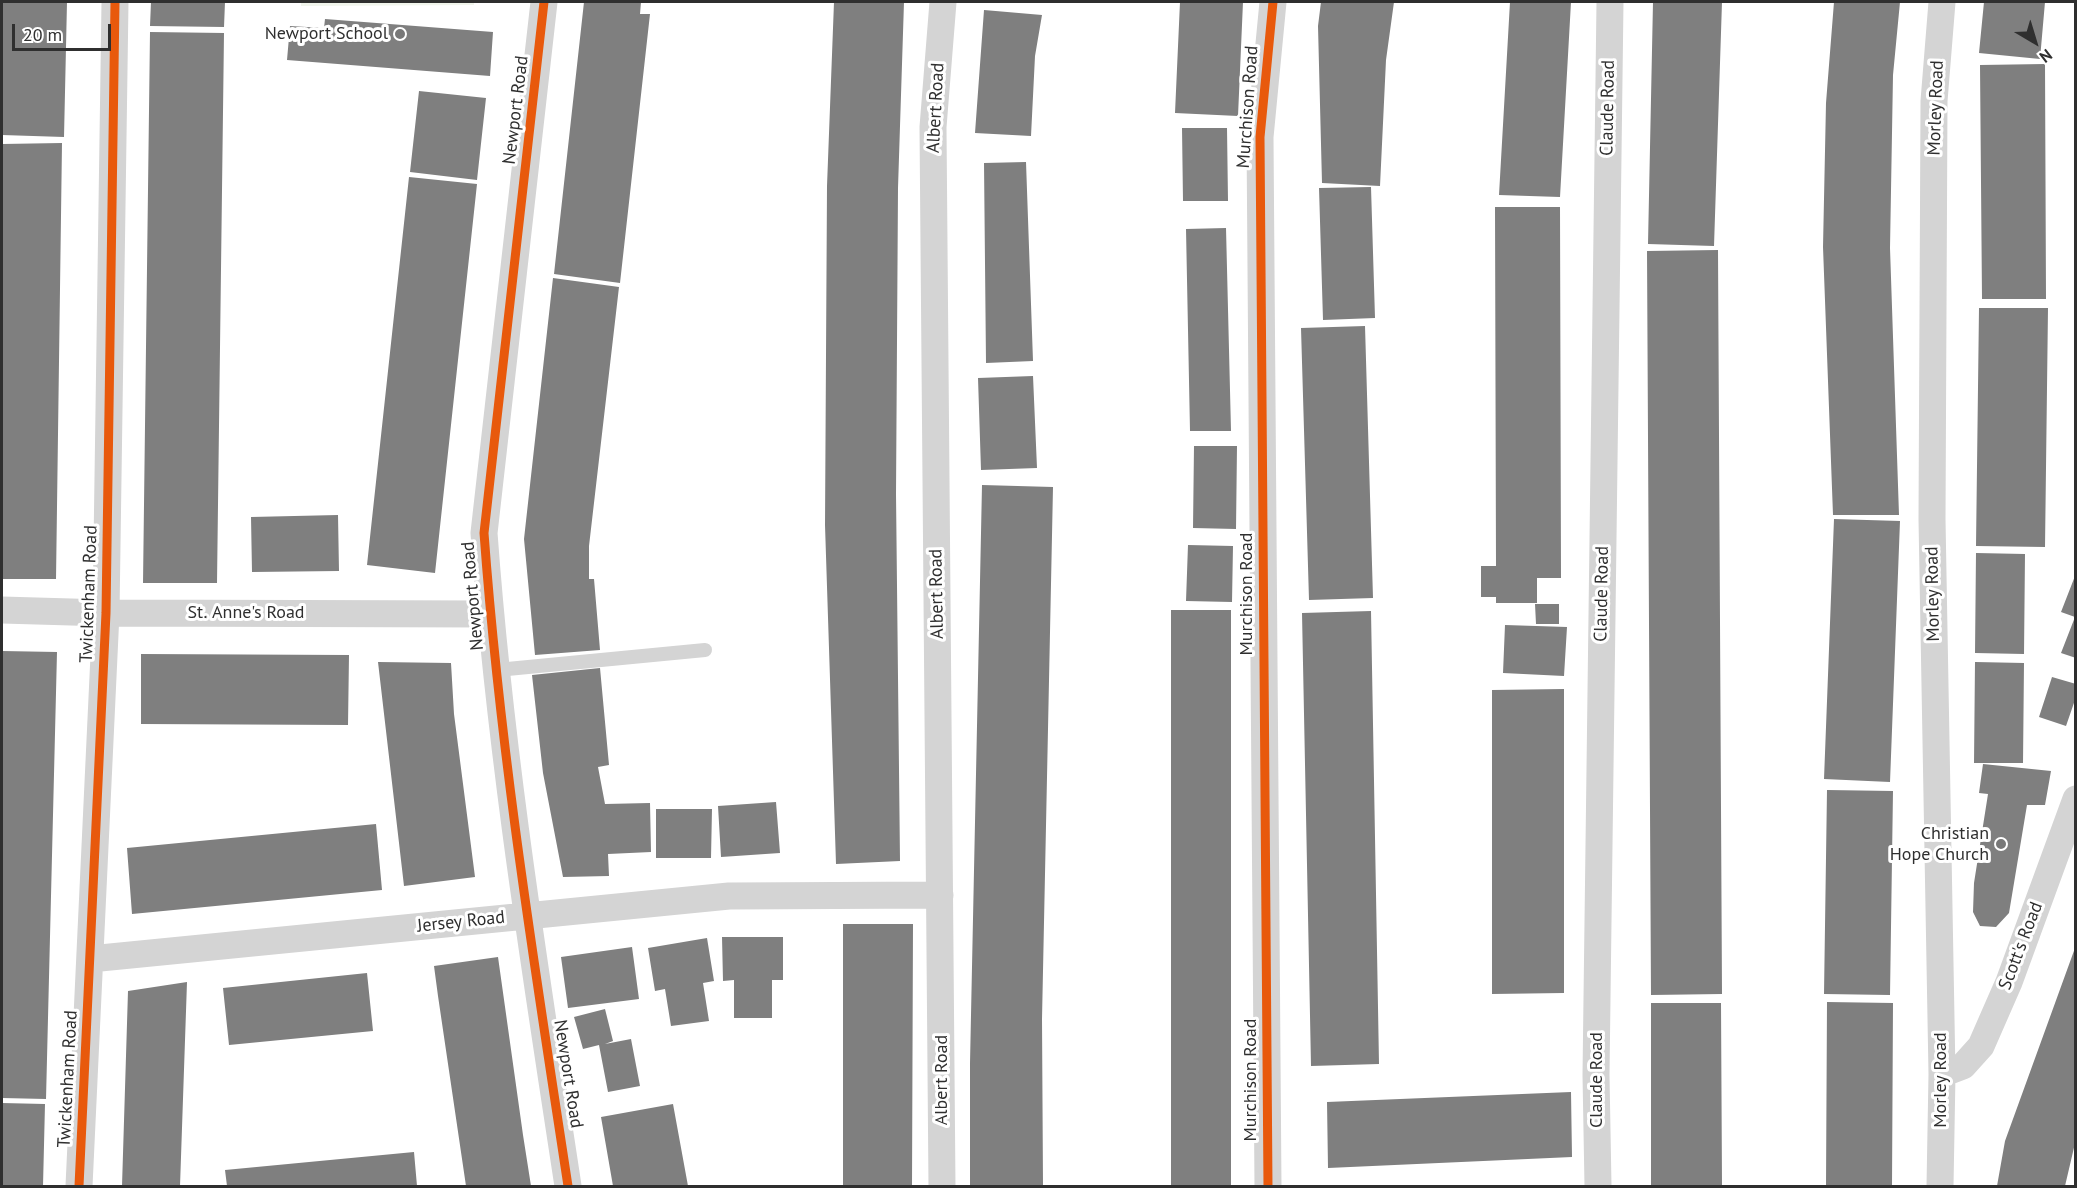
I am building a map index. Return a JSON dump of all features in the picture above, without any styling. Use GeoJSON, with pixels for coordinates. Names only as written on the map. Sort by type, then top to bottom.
{"type":"FeatureCollection","features":[{"type":"Feature","properties":{"kind":"street","name":"Twickenham Road"},"geometry":{"type":"LineString","coordinates":[[79,1186],[106,613],[115,2]]}},
{"type":"Feature","properties":{"kind":"street","name":"Newport Road"},"geometry":{"type":"LineString","coordinates":[[544,2],[484,533],[490,614],[526,915],[568,1186]]}},
{"type":"Feature","properties":{"kind":"street","name":"Albert Road"},"geometry":{"type":"LineString","coordinates":[[942,1186],[933,127],[943,2]]}},
{"type":"Feature","properties":{"kind":"street","name":"Murchison Road"},"geometry":{"type":"LineString","coordinates":[[1268,1186],[1260,137],[1273,2]]}},
{"type":"Feature","properties":{"kind":"street","name":"Claude Road"},"geometry":{"type":"LineString","coordinates":[[1598,1186],[1596,1075],[1610,2]]}},
{"type":"Feature","properties":{"kind":"street","name":"Morley Road"},"geometry":{"type":"LineString","coordinates":[[1940,1186],[1942,1074],[1932,519],[1934,101],[1942,2]]}},
{"type":"Feature","properties":{"kind":"street","name":"St. Anne's Road"},"geometry":{"type":"LineString","coordinates":[[2,610],[106,613],[490,614]]}},
{"type":"Feature","properties":{"kind":"street","name":"Scott's Road"},"geometry":{"type":"LineString","coordinates":[[1942,1074],[1963,1066],[1981,1046],[2008,982],[2076,799]]}},
{"type":"Feature","properties":{"kind":"street","name":"Jersey Road"},"geometry":{"type":"LineString","coordinates":[[90,959],[729,896],[940,896]]}},
{"type":"Feature","properties":{"kind":"lane"},"geometry":{"type":"LineString","coordinates":[[497,670],[705,650]]}},
{"type":"Feature","properties":{"kind":"shaded area"},"geometry":{"type":"Polygon","coordinates":[[[301,2],[474,2],[474,5],[301,6],[301,2]]]}},
{"type":"Feature","properties":{"kind":"building"},"geometry":{"type":"Polygon","coordinates":[[[2,2],[67,2],[64,137],[2,135],[2,2]]]}},
{"type":"Feature","properties":{"kind":"building"},"geometry":{"type":"Polygon","coordinates":[[[151,2],[225,2],[224,27],[150,26],[151,2]]]}},
{"type":"Feature","properties":{"kind":"building"},"geometry":{"type":"Polygon","coordinates":[[[584,2],[641,2],[640,14],[650,14],[620,283],[554,274],[584,2]]]}},
{"type":"Feature","properties":{"kind":"building"},"geometry":{"type":"Polygon","coordinates":[[[834,2],[904,2],[898,188],[896,494],[900,861],[836,864],[825,525],[827,186],[834,2]]]}},
{"type":"Feature","properties":{"kind":"building"},"geometry":{"type":"Polygon","coordinates":[[[1180,2],[1243,2],[1238,116],[1175,113],[1180,2]]]}},
{"type":"Feature","properties":{"kind":"building"},"geometry":{"type":"Polygon","coordinates":[[[1321,2],[1394,2],[1386,60],[1380,186],[1322,183],[1318,26],[1321,2]]]}},
{"type":"Feature","properties":{"kind":"building"},"geometry":{"type":"Polygon","coordinates":[[[1510,2],[1571,2],[1560,197],[1499,195],[1510,2]]]}},
{"type":"Feature","properties":{"kind":"building"},"geometry":{"type":"Polygon","coordinates":[[[1653,2],[1722,2],[1714,246],[1648,244],[1653,2]]]}},
{"type":"Feature","properties":{"kind":"building"},"geometry":{"type":"Polygon","coordinates":[[[1834,2],[1900,2],[1893,75],[1890,248],[1899,515],[1833,515],[1823,247],[1826,103],[1834,2]]]}},
{"type":"Feature","properties":{"kind":"building"},"geometry":{"type":"Polygon","coordinates":[[[1984,2],[2045,2],[2040,59],[1979,53],[1984,2]]]}},
{"type":"Feature","properties":{"kind":"building"},"geometry":{"type":"Polygon","coordinates":[[[984,10],[1042,15],[1035,56],[1031,136],[975,133],[984,10]]]}},
{"type":"Feature","properties":{"kind":"building","name":"Newport School"},"geometry":{"type":"Polygon","coordinates":[[[325,19],[493,32],[490,76],[287,60],[290,26],[324,28],[325,19]]]}},
{"type":"Feature","properties":{"kind":"building"},"geometry":{"type":"Polygon","coordinates":[[[150,32],[224,33],[217,583],[143,583],[150,32]]]}},
{"type":"Feature","properties":{"kind":"building"},"geometry":{"type":"Polygon","coordinates":[[[2045,64],[2046,299],[1982,299],[1980,65],[2045,64]]]}},
{"type":"Feature","properties":{"kind":"building"},"geometry":{"type":"Polygon","coordinates":[[[419,91],[486,98],[477,180],[410,172],[419,91]]]}},
{"type":"Feature","properties":{"kind":"building"},"geometry":{"type":"Polygon","coordinates":[[[1182,128],[1227,128],[1228,201],[1183,201],[1182,128]]]}},
{"type":"Feature","properties":{"kind":"building"},"geometry":{"type":"Polygon","coordinates":[[[62,143],[56,579],[2,579],[2,144],[62,143]]]}},
{"type":"Feature","properties":{"kind":"building"},"geometry":{"type":"Polygon","coordinates":[[[1026,162],[1033,361],[986,363],[984,163],[1026,162]]]}},
{"type":"Feature","properties":{"kind":"building"},"geometry":{"type":"Polygon","coordinates":[[[409,177],[477,184],[435,573],[367,565],[409,177]]]}},
{"type":"Feature","properties":{"kind":"building"},"geometry":{"type":"Polygon","coordinates":[[[1371,187],[1375,318],[1323,320],[1319,188],[1371,187]]]}},
{"type":"Feature","properties":{"kind":"building"},"geometry":{"type":"Polygon","coordinates":[[[1495,207],[1560,207],[1561,578],[1537,578],[1537,603],[1496,603],[1496,597],[1481,597],[1481,566],[1496,566],[1495,207]]]}},
{"type":"Feature","properties":{"kind":"building"},"geometry":{"type":"Polygon","coordinates":[[[1226,228],[1231,431],[1190,431],[1186,229],[1226,228]]]}},
{"type":"Feature","properties":{"kind":"building"},"geometry":{"type":"Polygon","coordinates":[[[1718,250],[1722,994],[1651,995],[1647,251],[1718,250]]]}},
{"type":"Feature","properties":{"kind":"building"},"geometry":{"type":"Polygon","coordinates":[[[553,278],[619,287],[589,546],[589,579],[594,579],[600,650],[535,655],[524,539],[553,278]]]}},
{"type":"Feature","properties":{"kind":"building"},"geometry":{"type":"Polygon","coordinates":[[[1979,308],[2048,308],[2045,547],[1976,546],[1979,308]]]}},
{"type":"Feature","properties":{"kind":"building"},"geometry":{"type":"Polygon","coordinates":[[[1365,326],[1373,598],[1309,600],[1301,328],[1365,326]]]}},
{"type":"Feature","properties":{"kind":"building"},"geometry":{"type":"Polygon","coordinates":[[[1033,376],[1037,468],[981,470],[978,378],[1033,376]]]}},
{"type":"Feature","properties":{"kind":"building"},"geometry":{"type":"Polygon","coordinates":[[[1194,446],[1237,446],[1236,529],[1193,528],[1194,446]]]}},
{"type":"Feature","properties":{"kind":"building"},"geometry":{"type":"Polygon","coordinates":[[[982,485],[1053,487],[1042,1019],[1043,1186],[970,1186],[970,1063],[982,485]]]}},
{"type":"Feature","properties":{"kind":"building"},"geometry":{"type":"Polygon","coordinates":[[[338,515],[339,571],[252,572],[251,517],[338,515]]]}},
{"type":"Feature","properties":{"kind":"building"},"geometry":{"type":"Polygon","coordinates":[[[1834,519],[1900,521],[1890,782],[1824,779],[1834,519]]]}},
{"type":"Feature","properties":{"kind":"building"},"geometry":{"type":"Polygon","coordinates":[[[1188,545],[1233,546],[1232,602],[1186,601],[1188,545]]]}},
{"type":"Feature","properties":{"kind":"building"},"geometry":{"type":"Polygon","coordinates":[[[1976,553],[2025,554],[2024,654],[1975,653],[1976,553]]]}},
{"type":"Feature","properties":{"kind":"building"},"geometry":{"type":"Polygon","coordinates":[[[2075,576],[2076,658],[2061,653],[2075,617],[2061,612],[2075,576]]]}},
{"type":"Feature","properties":{"kind":"building"},"geometry":{"type":"Polygon","coordinates":[[[1535,604],[1559,604],[1559,624],[1536,624],[1535,604]]]}},
{"type":"Feature","properties":{"kind":"building"},"geometry":{"type":"Polygon","coordinates":[[[1171,610],[1231,610],[1231,1186],[1171,1186],[1171,610]]]}},
{"type":"Feature","properties":{"kind":"building"},"geometry":{"type":"Polygon","coordinates":[[[1371,611],[1379,1064],[1311,1066],[1302,613],[1371,611]]]}},
{"type":"Feature","properties":{"kind":"building"},"geometry":{"type":"Polygon","coordinates":[[[1505,625],[1567,627],[1564,676],[1503,673],[1505,625]]]}},
{"type":"Feature","properties":{"kind":"building"},"geometry":{"type":"Polygon","coordinates":[[[2,651],[57,652],[46,1099],[2,1098],[2,651]]]}},
{"type":"Feature","properties":{"kind":"building"},"geometry":{"type":"Polygon","coordinates":[[[141,654],[349,655],[348,725],[141,724],[141,654]]]}},
{"type":"Feature","properties":{"kind":"building"},"geometry":{"type":"Polygon","coordinates":[[[378,662],[451,663],[454,714],[475,877],[404,886],[378,662]]]}},
{"type":"Feature","properties":{"kind":"building"},"geometry":{"type":"Polygon","coordinates":[[[1975,662],[2024,663],[2023,763],[1974,763],[1975,662]]]}},
{"type":"Feature","properties":{"kind":"building"},"geometry":{"type":"Polygon","coordinates":[[[600,668],[609,765],[598,767],[605,804],[650,803],[651,852],[608,854],[609,876],[563,877],[543,773],[532,675],[600,668]]]}},
{"type":"Feature","properties":{"kind":"building"},"geometry":{"type":"Polygon","coordinates":[[[2052,677],[2076,684],[2076,697],[2066,726],[2039,717],[2052,677]]]}},
{"type":"Feature","properties":{"kind":"building"},"geometry":{"type":"Polygon","coordinates":[[[1564,689],[1564,993],[1492,994],[1492,690],[1564,689]]]}},
{"type":"Feature","properties":{"kind":"building","name":"Christian Hope Church"},"geometry":{"type":"Polygon","coordinates":[[[1983,764],[2051,771],[2045,805],[2027,805],[2009,913],[1996,927],[1980,926],[1973,912],[1974,883],[1988,794],[1979,793],[1983,764]]]}},
{"type":"Feature","properties":{"kind":"building"},"geometry":{"type":"Polygon","coordinates":[[[1827,790],[1893,791],[1890,995],[1824,994],[1827,790]]]}},
{"type":"Feature","properties":{"kind":"building"},"geometry":{"type":"Polygon","coordinates":[[[776,802],[780,853],[721,857],[718,806],[776,802]]]}},
{"type":"Feature","properties":{"kind":"building"},"geometry":{"type":"Polygon","coordinates":[[[656,809],[712,809],[711,858],[656,858],[656,809]]]}},
{"type":"Feature","properties":{"kind":"building"},"geometry":{"type":"Polygon","coordinates":[[[376,824],[382,890],[132,914],[127,848],[376,824]]]}},
{"type":"Feature","properties":{"kind":"building"},"geometry":{"type":"Polygon","coordinates":[[[843,924],[913,924],[912,1186],[843,1186],[843,924]]]}},
{"type":"Feature","properties":{"kind":"building"},"geometry":{"type":"Polygon","coordinates":[[[722,937],[783,937],[783,980],[772,980],[772,1018],[734,1018],[734,980],[723,981],[722,937]]]}},
{"type":"Feature","properties":{"kind":"building"},"geometry":{"type":"Polygon","coordinates":[[[707,938],[714,981],[703,983],[709,1021],[671,1026],[665,989],[655,991],[648,948],[707,938]]]}},
{"type":"Feature","properties":{"kind":"building"},"geometry":{"type":"Polygon","coordinates":[[[632,947],[639,999],[568,1008],[561,957],[632,947]]]}},
{"type":"Feature","properties":{"kind":"building"},"geometry":{"type":"Polygon","coordinates":[[[2075,948],[2076,1139],[2065,1186],[1997,1186],[2005,1141],[2075,948]]]}},
{"type":"Feature","properties":{"kind":"building"},"geometry":{"type":"Polygon","coordinates":[[[498,957],[531,1186],[466,1186],[438,996],[434,966],[498,957]]]}},
{"type":"Feature","properties":{"kind":"building"},"geometry":{"type":"Polygon","coordinates":[[[367,973],[373,1031],[229,1045],[223,988],[367,973]]]}},
{"type":"Feature","properties":{"kind":"building"},"geometry":{"type":"Polygon","coordinates":[[[187,982],[180,1186],[122,1186],[128,991],[187,982]]]}},
{"type":"Feature","properties":{"kind":"building"},"geometry":{"type":"Polygon","coordinates":[[[1827,1002],[1893,1003],[1892,1186],[1826,1186],[1827,1002]]]}},
{"type":"Feature","properties":{"kind":"building"},"geometry":{"type":"Polygon","coordinates":[[[1651,1003],[1721,1003],[1722,1186],[1651,1186],[1651,1003]]]}},
{"type":"Feature","properties":{"kind":"building"},"geometry":{"type":"Polygon","coordinates":[[[605,1009],[613,1041],[605,1044],[631,1039],[640,1086],[608,1092],[599,1045],[583,1049],[574,1017],[605,1009]]]}},
{"type":"Feature","properties":{"kind":"building"},"geometry":{"type":"Polygon","coordinates":[[[1571,1092],[1572,1157],[1328,1168],[1327,1102],[1571,1092]]]}},
{"type":"Feature","properties":{"kind":"building"},"geometry":{"type":"Polygon","coordinates":[[[2,1103],[45,1104],[43,1186],[2,1186],[2,1103]]]}},
{"type":"Feature","properties":{"kind":"building"},"geometry":{"type":"Polygon","coordinates":[[[673,1104],[688,1186],[613,1186],[601,1117],[673,1104]]]}},
{"type":"Feature","properties":{"kind":"building"},"geometry":{"type":"Polygon","coordinates":[[[414,1152],[417,1186],[227,1186],[225,1170],[414,1152]]]}},
{"type":"Feature","properties":{"kind":"cycle path"},"geometry":{"type":"LineString","coordinates":[[79,1186],[106,613],[115,2]]}},
{"type":"Feature","properties":{"kind":"cycle path"},"geometry":{"type":"LineString","coordinates":[[544,2],[484,533],[509,779],[568,1186]]}},
{"type":"Feature","properties":{"kind":"cycle path"},"geometry":{"type":"LineString","coordinates":[[1268,1186],[1260,137],[1273,2]]}},
{"type":"Feature","properties":{"kind":"place","name":"Newport School"},"geometry":{"type":"Point","coordinates":[400,34]}},
{"type":"Feature","properties":{"kind":"place","name":"Christian Hope Church"},"geometry":{"type":"Point","coordinates":[2001,844]}}]}
